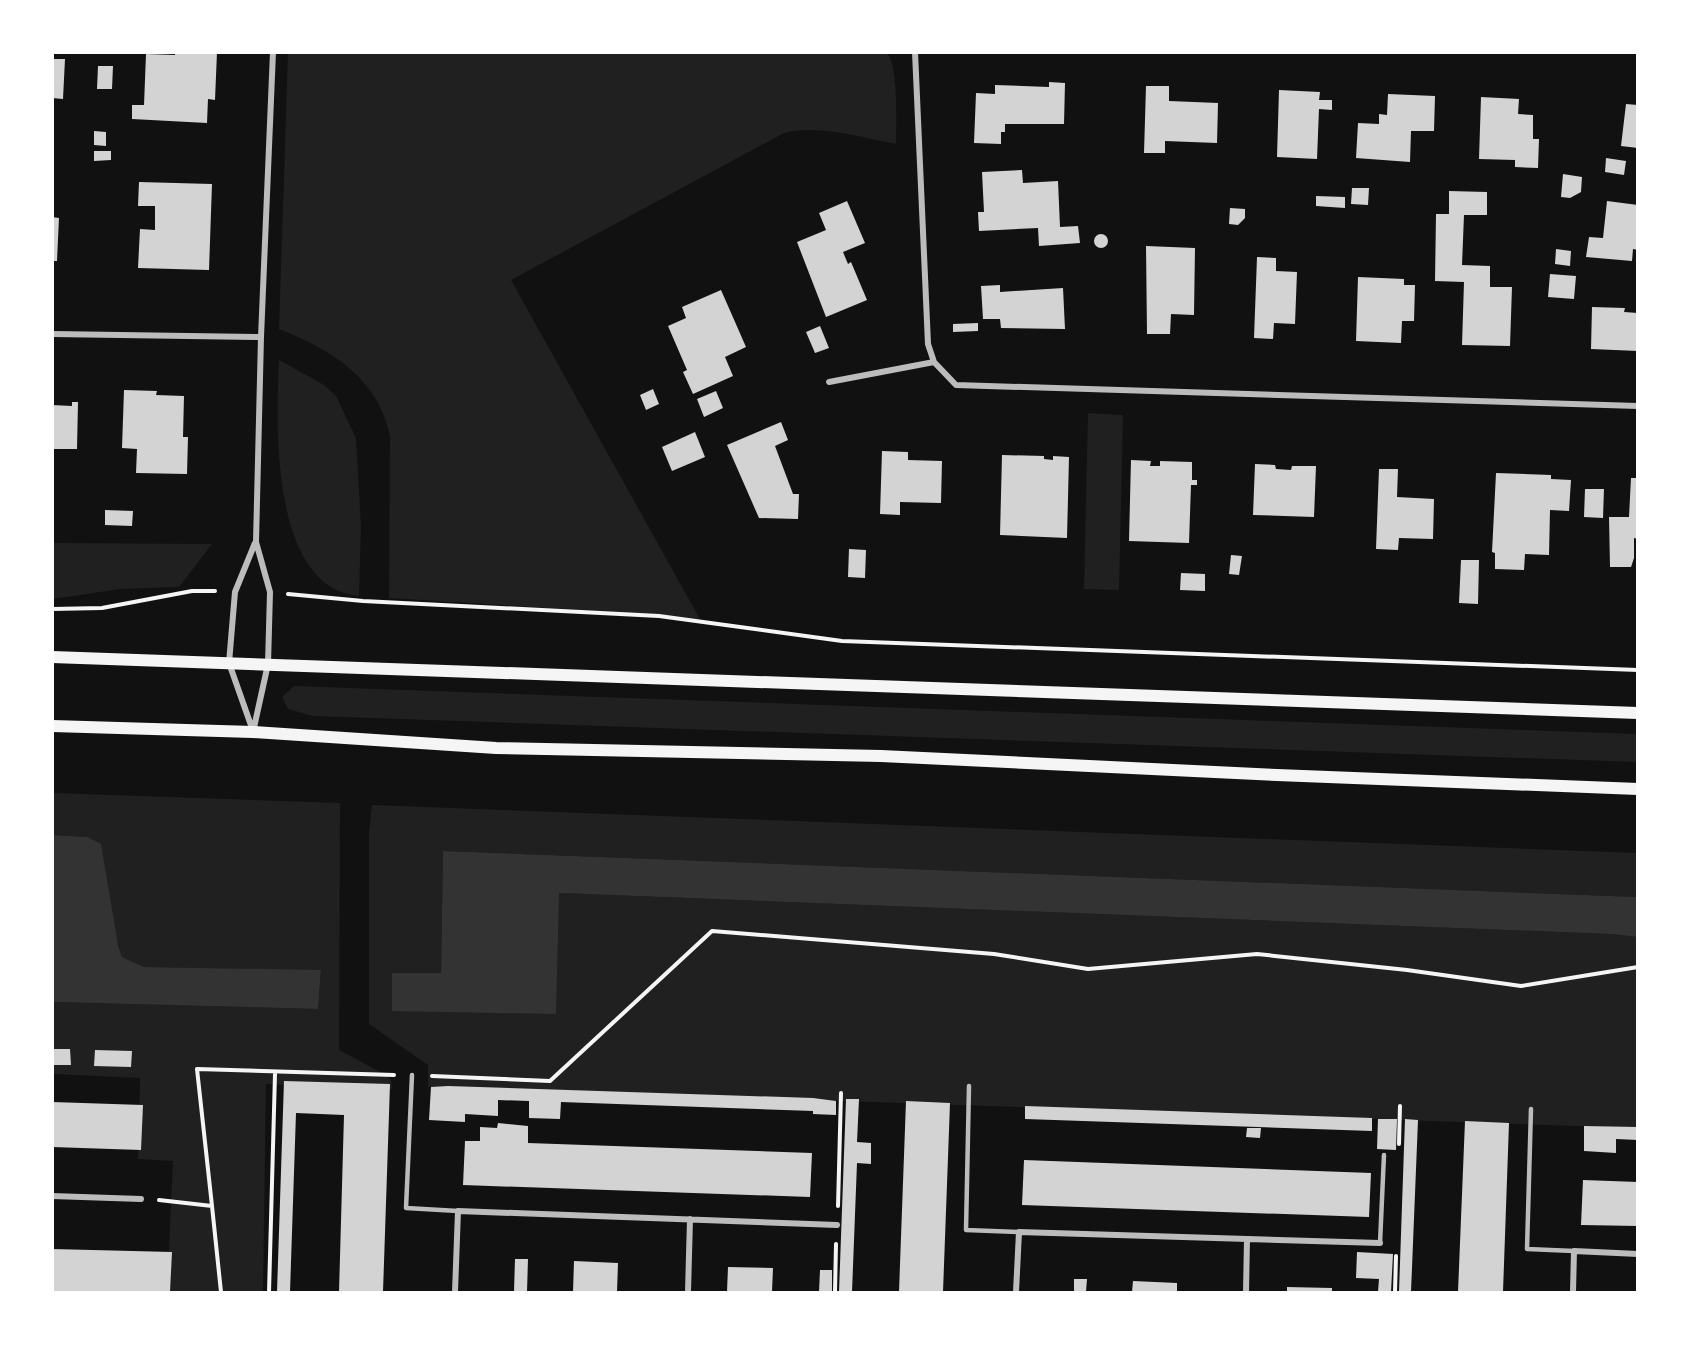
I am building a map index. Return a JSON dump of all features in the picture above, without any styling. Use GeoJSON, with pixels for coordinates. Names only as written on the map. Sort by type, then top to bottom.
{"type":"FeatureCollection","features":[{"type":"Feature","properties":{"kind":"main road"},"geometry":{"type":"LineString","coordinates":[[52,657],[1638,713]]}},
{"type":"Feature","properties":{"kind":"main road"},"geometry":{"type":"LineString","coordinates":[[52,726],[253,732],[496,747],[881,756],[1638,789]]}},
{"type":"Feature","properties":{"kind":"street"},"geometry":{"type":"LineString","coordinates":[[253,732],[268,664],[270,592],[256,542],[261,337],[273,52]]}},
{"type":"Feature","properties":{"kind":"street"},"geometry":{"type":"LineString","coordinates":[[915,52],[928,344],[934,362],[956,385],[1638,406]]}},
{"type":"Feature","properties":{"kind":"street"},"geometry":{"type":"LineString","coordinates":[[52,334],[261,337]]}},
{"type":"Feature","properties":{"kind":"street"},"geometry":{"type":"LineString","coordinates":[[829,382],[934,362]]}},
{"type":"Feature","properties":{"kind":"street"},"geometry":{"type":"LineString","coordinates":[[253,732],[229,663],[235,592],[256,542]]}},
{"type":"Feature","properties":{"kind":"street"},"geometry":{"type":"LineString","coordinates":[[52,1196],[141,1199]]}},
{"type":"Feature","properties":{"kind":"street"},"geometry":{"type":"LineString","coordinates":[[455,1293],[458,1211],[837,1225]]}},
{"type":"Feature","properties":{"kind":"street"},"geometry":{"type":"LineString","coordinates":[[688,1293],[690,1219]]}},
{"type":"Feature","properties":{"kind":"street"},"geometry":{"type":"LineString","coordinates":[[1016,1293],[1018,1232],[1380,1243]]}},
{"type":"Feature","properties":{"kind":"street"},"geometry":{"type":"LineString","coordinates":[[1246,1293],[1247,1239]]}},
{"type":"Feature","properties":{"kind":"street"},"geometry":{"type":"LineString","coordinates":[[1573,1293],[1574,1251],[1638,1254]]}},
{"type":"Feature","properties":{"kind":"lane"},"geometry":{"type":"LineString","coordinates":[[412,1076],[406,1208],[458,1211]]}},
{"type":"Feature","properties":{"kind":"lane"},"geometry":{"type":"LineString","coordinates":[[969,1086],[966,1230],[1018,1232]]}},
{"type":"Feature","properties":{"kind":"lane"},"geometry":{"type":"LineString","coordinates":[[1531,1109],[1527,1249],[1574,1251]]}},
{"type":"Feature","properties":{"kind":"lane"},"geometry":{"type":"LineString","coordinates":[[1380,1243],[1384,1155]]}},
{"type":"Feature","properties":{"kind":"path"},"geometry":{"type":"LineString","coordinates":[[52,609],[102,608],[192,591],[235,592]]}},
{"type":"Feature","properties":{"kind":"path"},"geometry":{"type":"LineString","coordinates":[[270,592],[363,602],[659,616],[842,640],[1638,670]]}},
{"type":"Feature","properties":{"kind":"path"},"geometry":{"type":"LineString","coordinates":[[221,1293],[197,1069],[275,1074],[550,1081],[712,931],[994,954],[1088,969],[1257,954],[1407,970],[1521,987],[1638,966]]}},
{"type":"Feature","properties":{"kind":"path"},"geometry":{"type":"LineString","coordinates":[[269,1293],[275,1074]]}},
{"type":"Feature","properties":{"kind":"path"},"geometry":{"type":"LineString","coordinates":[[835,1293],[841,1093]]}},
{"type":"Feature","properties":{"kind":"path"},"geometry":{"type":"LineString","coordinates":[[141,1199],[212,1206]]}},
{"type":"Feature","properties":{"kind":"shaded area"},"geometry":{"type":"Polygon","coordinates":[[[886,52],[895,81],[896,144],[826,131],[784,133],[511,280],[701,621],[612,612],[389,598],[390,436],[384,416],[364,382],[350,369],[317,346],[279,329],[288,53],[886,52]]]}},
{"type":"Feature","properties":{"kind":"shaded area"},"geometry":{"type":"Polygon","coordinates":[[[279,360],[324,385],[336,396],[356,438],[361,527],[359,596],[330,586],[309,565],[294,535],[284,499],[280,461],[279,360]]]}},
{"type":"Feature","properties":{"kind":"shaded area"},"geometry":{"type":"Polygon","coordinates":[[[1088,413],[1123,415],[1119,590],[1084,589],[1088,413]]]}},
{"type":"Feature","properties":{"kind":"shaded area"},"geometry":{"type":"Polygon","coordinates":[[[53,543],[212,544],[179,587],[120,589],[53,599],[53,543]]]}},
{"type":"Feature","properties":{"kind":"shaded area"},"geometry":{"type":"Polygon","coordinates":[[[294,686],[1637,734],[1637,762],[313,716],[288,709],[282,697],[294,686]]]}},
{"type":"Feature","properties":{"kind":"shaded area"},"geometry":{"type":"Polygon","coordinates":[[[53,793],[340,803],[339,1050],[386,1075],[391,1080],[392,1089],[266,1084],[263,1292],[167,1292],[173,1161],[138,1159],[140,1078],[53,1074],[53,1002],[318,1009],[321,971],[144,967],[122,957],[86,837],[53,835],[53,793]]]}},
{"type":"Feature","properties":{"kind":"shaded area"},"geometry":{"type":"Polygon","coordinates":[[[372,805],[1637,853],[1637,897],[443,851],[441,973],[392,974],[392,1010],[558,893],[1611,934],[1637,937],[1637,1128],[428,1087],[428,1065],[369,1024],[369,833],[372,805]]]}},
{"type":"Feature","properties":{"kind":"shaded area"},"geometry":{"type":"Polygon","coordinates":[[[53,835],[87,837],[101,844],[122,957],[144,967],[321,970],[318,1009],[53,1002],[53,835]]]}},
{"type":"Feature","properties":{"kind":"shaded area"},"geometry":{"type":"Polygon","coordinates":[[[443,851],[1637,897],[1637,937],[1611,934],[559,893],[556,1014],[392,1011],[392,973],[441,973],[443,851]]]}},
{"type":"Feature","properties":{"kind":"building"},"geometry":{"type":"Polygon","coordinates":[[[175,52],[217,52],[215,100],[208,99],[207,123],[132,119],[132,105],[144,105],[146,54],[175,55],[175,52]]]}},
{"type":"Feature","properties":{"kind":"building"},"geometry":{"type":"Polygon","coordinates":[[[52,59],[65,59],[63,99],[52,98],[52,59]]]}},
{"type":"Feature","properties":{"kind":"building"},"geometry":{"type":"Polygon","coordinates":[[[98,66],[113,66],[112,89],[97,89],[98,66]]]}},
{"type":"Feature","properties":{"kind":"building"},"geometry":{"type":"Polygon","coordinates":[[[1049,82],[1065,83],[1064,124],[1005,124],[1005,132],[1001,132],[1001,144],[974,143],[976,93],[995,94],[995,85],[1049,87],[1049,82]]]}},
{"type":"Feature","properties":{"kind":"building"},"geometry":{"type":"Polygon","coordinates":[[[1146,86],[1169,86],[1169,101],[1218,103],[1217,143],[1165,141],[1165,153],[1144,153],[1146,86]]]}},
{"type":"Feature","properties":{"kind":"building"},"geometry":{"type":"Polygon","coordinates":[[[1279,90],[1320,92],[1319,100],[1332,100],[1332,110],[1319,109],[1317,159],[1277,157],[1279,90]]]}},
{"type":"Feature","properties":{"kind":"building"},"geometry":{"type":"Polygon","coordinates":[[[1388,94],[1435,96],[1434,131],[1411,131],[1410,162],[1356,158],[1358,123],[1379,124],[1379,114],[1387,115],[1388,94]]]}},
{"type":"Feature","properties":{"kind":"building"},"geometry":{"type":"Polygon","coordinates":[[[1481,97],[1519,99],[1518,114],[1533,115],[1533,139],[1539,139],[1538,168],[1515,167],[1515,160],[1479,159],[1481,97]]]}},
{"type":"Feature","properties":{"kind":"building"},"geometry":{"type":"Polygon","coordinates":[[[1626,104],[1638,105],[1638,148],[1621,146],[1626,104]]]}},
{"type":"Feature","properties":{"kind":"building"},"geometry":{"type":"Polygon","coordinates":[[[94,131],[106,132],[106,146],[94,145],[94,131]]]}},
{"type":"Feature","properties":{"kind":"building"},"geometry":{"type":"Polygon","coordinates":[[[94,151],[111,151],[111,160],[94,161],[94,151]]]}},
{"type":"Feature","properties":{"kind":"building"},"geometry":{"type":"Polygon","coordinates":[[[1606,158],[1626,161],[1624,175],[1605,172],[1606,158]]]}},
{"type":"Feature","properties":{"kind":"building"},"geometry":{"type":"Polygon","coordinates":[[[1022,170],[1023,183],[1058,181],[1060,227],[1078,226],[1080,243],[1039,246],[1038,228],[979,231],[978,212],[984,212],[982,172],[1022,170]]]}},
{"type":"Feature","properties":{"kind":"building"},"geometry":{"type":"Polygon","coordinates":[[[1563,174],[1582,177],[1581,192],[1570,198],[1561,197],[1563,174]]]}},
{"type":"Feature","properties":{"kind":"building"},"geometry":{"type":"Polygon","coordinates":[[[139,182],[212,184],[209,270],[138,268],[140,229],[155,230],[155,206],[138,206],[139,182]]]}},
{"type":"Feature","properties":{"kind":"building"},"geometry":{"type":"Polygon","coordinates":[[[1352,188],[1369,188],[1368,205],[1351,204],[1352,188]]]}},
{"type":"Feature","properties":{"kind":"building"},"geometry":{"type":"Polygon","coordinates":[[[1449,191],[1487,192],[1487,215],[1464,215],[1462,265],[1490,266],[1490,287],[1512,287],[1510,346],[1462,345],[1464,282],[1435,281],[1436,214],[1449,214],[1449,191]]]}},
{"type":"Feature","properties":{"kind":"building"},"geometry":{"type":"Polygon","coordinates":[[[1316,196],[1345,197],[1345,208],[1316,206],[1316,196]]]}},
{"type":"Feature","properties":{"kind":"building"},"geometry":{"type":"Polygon","coordinates":[[[847,201],[865,243],[843,252],[848,264],[851,262],[867,300],[826,317],[797,242],[826,230],[819,213],[847,201]]]}},
{"type":"Feature","properties":{"kind":"building"},"geometry":{"type":"Polygon","coordinates":[[[1607,201],[1638,205],[1638,250],[1633,249],[1632,261],[1586,257],[1589,237],[1603,238],[1607,201]]]}},
{"type":"Feature","properties":{"kind":"building"},"geometry":{"type":"Polygon","coordinates":[[[1230,208],[1245,209],[1245,218],[1238,225],[1229,224],[1230,208]]]}},
{"type":"Feature","properties":{"kind":"building"},"geometry":{"type":"Polygon","coordinates":[[[52,217],[59,218],[57,261],[52,261],[52,217]]]}},
{"type":"Feature","properties":{"kind":"building"},"geometry":{"type":"Polygon","coordinates":[[[1098,234],[1104,234],[1108,241],[1104,248],[1098,248],[1094,244],[1094,238],[1098,234]]]}},
{"type":"Feature","properties":{"kind":"building"},"geometry":{"type":"Polygon","coordinates":[[[1146,246],[1195,248],[1194,315],[1171,314],[1170,334],[1147,334],[1146,246]]]}},
{"type":"Feature","properties":{"kind":"building"},"geometry":{"type":"Polygon","coordinates":[[[1556,249],[1571,251],[1570,266],[1555,264],[1556,249]]]}},
{"type":"Feature","properties":{"kind":"building"},"geometry":{"type":"Polygon","coordinates":[[[1257,257],[1276,258],[1276,271],[1297,272],[1295,324],[1274,323],[1273,339],[1254,338],[1257,257]]]}},
{"type":"Feature","properties":{"kind":"building"},"geometry":{"type":"Polygon","coordinates":[[[1550,274],[1576,276],[1574,299],[1548,297],[1550,274]]]}},
{"type":"Feature","properties":{"kind":"building"},"geometry":{"type":"Polygon","coordinates":[[[1358,277],[1404,279],[1404,285],[1415,285],[1414,321],[1402,321],[1401,343],[1356,341],[1358,277]]]}},
{"type":"Feature","properties":{"kind":"building"},"geometry":{"type":"Polygon","coordinates":[[[1000,285],[1000,292],[1063,288],[1065,329],[1001,328],[1000,319],[983,319],[981,286],[1000,285]]]}},
{"type":"Feature","properties":{"kind":"building"},"geometry":{"type":"Polygon","coordinates":[[[721,290],[746,347],[725,357],[733,376],[693,394],[683,372],[687,370],[668,326],[686,318],[682,307],[721,290]]]}},
{"type":"Feature","properties":{"kind":"building"},"geometry":{"type":"Polygon","coordinates":[[[1592,307],[1625,308],[1624,312],[1638,313],[1638,351],[1591,349],[1592,307]]]}},
{"type":"Feature","properties":{"kind":"building"},"geometry":{"type":"Polygon","coordinates":[[[978,323],[978,331],[953,332],[953,324],[978,323]]]}},
{"type":"Feature","properties":{"kind":"building"},"geometry":{"type":"Polygon","coordinates":[[[820,326],[829,348],[815,353],[806,332],[820,326]]]}},
{"type":"Feature","properties":{"kind":"building"},"geometry":{"type":"Polygon","coordinates":[[[653,389],[659,404],[646,410],[640,395],[653,389]]]}},
{"type":"Feature","properties":{"kind":"building"},"geometry":{"type":"Polygon","coordinates":[[[124,390],[157,391],[156,395],[184,396],[183,437],[188,437],[187,474],[136,473],[137,449],[122,448],[124,390]]]}},
{"type":"Feature","properties":{"kind":"building"},"geometry":{"type":"Polygon","coordinates":[[[716,391],[723,408],[704,417],[697,399],[716,391]]]}},
{"type":"Feature","properties":{"kind":"building"},"geometry":{"type":"Polygon","coordinates":[[[72,402],[78,402],[77,449],[52,449],[52,405],[72,406],[72,402]]]}},
{"type":"Feature","properties":{"kind":"building"},"geometry":{"type":"Polygon","coordinates":[[[781,422],[788,440],[775,446],[793,494],[799,494],[798,519],[759,518],[727,445],[781,422]]]}},
{"type":"Feature","properties":{"kind":"building"},"geometry":{"type":"Polygon","coordinates":[[[695,432],[705,457],[672,471],[662,447],[695,432]]]}},
{"type":"Feature","properties":{"kind":"building"},"geometry":{"type":"Polygon","coordinates":[[[882,451],[908,452],[908,460],[942,461],[941,503],[900,502],[900,515],[880,514],[882,451]]]}},
{"type":"Feature","properties":{"kind":"building"},"geometry":{"type":"Polygon","coordinates":[[[1002,455],[1044,456],[1044,459],[1053,460],[1053,456],[1069,457],[1067,538],[1000,535],[1002,455]]]}},
{"type":"Feature","properties":{"kind":"building"},"geometry":{"type":"Polygon","coordinates":[[[1131,460],[1151,461],[1150,466],[1160,466],[1160,461],[1192,462],[1192,480],[1197,480],[1197,485],[1191,485],[1189,543],[1129,541],[1131,460]]]}},
{"type":"Feature","properties":{"kind":"building"},"geometry":{"type":"Polygon","coordinates":[[[1255,464],[1275,465],[1276,469],[1291,470],[1292,466],[1316,466],[1314,517],[1253,515],[1255,464]]]}},
{"type":"Feature","properties":{"kind":"building"},"geometry":{"type":"Polygon","coordinates":[[[1379,469],[1398,469],[1397,497],[1434,499],[1433,539],[1399,538],[1398,550],[1376,549],[1379,469]]]}},
{"type":"Feature","properties":{"kind":"building"},"geometry":{"type":"Polygon","coordinates":[[[1496,473],[1551,475],[1551,479],[1571,480],[1569,511],[1550,510],[1549,555],[1525,554],[1524,570],[1495,569],[1495,553],[1492,552],[1496,473]]]}},
{"type":"Feature","properties":{"kind":"building"},"geometry":{"type":"Polygon","coordinates":[[[1631,478],[1638,478],[1638,539],[1634,538],[1634,558],[1631,567],[1610,567],[1609,517],[1629,517],[1631,478]]]}},
{"type":"Feature","properties":{"kind":"building"},"geometry":{"type":"Polygon","coordinates":[[[1585,489],[1604,489],[1603,518],[1584,517],[1585,489]]]}},
{"type":"Feature","properties":{"kind":"building"},"geometry":{"type":"Polygon","coordinates":[[[105,510],[133,511],[132,526],[105,525],[105,510]]]}},
{"type":"Feature","properties":{"kind":"building"},"geometry":{"type":"Polygon","coordinates":[[[849,549],[866,550],[865,578],[848,577],[849,549]]]}},
{"type":"Feature","properties":{"kind":"building"},"geometry":{"type":"Polygon","coordinates":[[[1231,555],[1242,556],[1239,575],[1229,574],[1231,555]]]}},
{"type":"Feature","properties":{"kind":"building"},"geometry":{"type":"Polygon","coordinates":[[[1461,560],[1479,560],[1478,604],[1459,603],[1461,560]]]}},
{"type":"Feature","properties":{"kind":"building"},"geometry":{"type":"Polygon","coordinates":[[[1181,573],[1205,574],[1205,591],[1180,590],[1181,573]]]}},
{"type":"Feature","properties":{"kind":"building"},"geometry":{"type":"Polygon","coordinates":[[[52,1049],[70,1049],[71,1065],[52,1065],[52,1049]]]}},
{"type":"Feature","properties":{"kind":"building"},"geometry":{"type":"Polygon","coordinates":[[[95,1050],[132,1051],[131,1067],[94,1066],[95,1050]]]}},
{"type":"Feature","properties":{"kind":"building"},"geometry":{"type":"Polygon","coordinates":[[[284,1081],[390,1084],[383,1292],[339,1292],[344,1115],[296,1113],[290,1292],[277,1292],[284,1081]]]}},
{"type":"Feature","properties":{"kind":"building"},"geometry":{"type":"Polygon","coordinates":[[[431,1087],[813,1098],[836,1101],[836,1115],[813,1114],[813,1111],[561,1102],[560,1119],[529,1118],[529,1101],[498,1100],[498,1116],[465,1114],[465,1122],[429,1120],[431,1087]]]}},
{"type":"Feature","properties":{"kind":"building"},"geometry":{"type":"Polygon","coordinates":[[[846,1099],[859,1099],[857,1142],[871,1143],[871,1164],[857,1163],[852,1292],[839,1292],[846,1099]]]}},
{"type":"Feature","properties":{"kind":"building"},"geometry":{"type":"Polygon","coordinates":[[[906,1101],[950,1103],[943,1292],[899,1292],[906,1101]]]}},
{"type":"Feature","properties":{"kind":"building"},"geometry":{"type":"Polygon","coordinates":[[[52,1102],[143,1105],[141,1150],[52,1147],[52,1102]]]}},
{"type":"Feature","properties":{"kind":"building"},"geometry":{"type":"Polygon","coordinates":[[[1025,1106],[1372,1118],[1372,1131],[1025,1119],[1025,1106]]]}},
{"type":"Feature","properties":{"kind":"building"},"geometry":{"type":"Polygon","coordinates":[[[1378,1119],[1397,1119],[1396,1150],[1377,1149],[1378,1119]]]}},
{"type":"Feature","properties":{"kind":"building"},"geometry":{"type":"Polygon","coordinates":[[[1405,1119],[1418,1120],[1411,1292],[1399,1292],[1405,1119]]]}},
{"type":"Feature","properties":{"kind":"building"},"geometry":{"type":"Polygon","coordinates":[[[1465,1121],[1509,1123],[1503,1292],[1458,1292],[1465,1121]]]}},
{"type":"Feature","properties":{"kind":"building"},"geometry":{"type":"Polygon","coordinates":[[[498,1123],[528,1126],[528,1143],[812,1153],[810,1197],[463,1185],[465,1141],[480,1141],[480,1127],[497,1128],[498,1123]]]}},
{"type":"Feature","properties":{"kind":"building"},"geometry":{"type":"Polygon","coordinates":[[[1584,1126],[1638,1127],[1638,1140],[1616,1139],[1616,1153],[1584,1151],[1584,1126]]]}},
{"type":"Feature","properties":{"kind":"building"},"geometry":{"type":"Polygon","coordinates":[[[1247,1128],[1261,1128],[1260,1138],[1246,1137],[1247,1128]]]}},
{"type":"Feature","properties":{"kind":"building"},"geometry":{"type":"Polygon","coordinates":[[[1024,1160],[1371,1173],[1369,1217],[1022,1205],[1024,1160]]]}},
{"type":"Feature","properties":{"kind":"building"},"geometry":{"type":"Polygon","coordinates":[[[1583,1180],[1638,1182],[1638,1226],[1581,1225],[1583,1180]]]}},
{"type":"Feature","properties":{"kind":"building"},"geometry":{"type":"Polygon","coordinates":[[[52,1249],[172,1252],[170,1292],[52,1292],[52,1249]]]}},
{"type":"Feature","properties":{"kind":"building"},"geometry":{"type":"Polygon","coordinates":[[[1357,1252],[1393,1254],[1391,1292],[1378,1292],[1379,1279],[1356,1278],[1357,1252]]]}},
{"type":"Feature","properties":{"kind":"building"},"geometry":{"type":"Polygon","coordinates":[[[515,1259],[528,1259],[527,1292],[514,1292],[515,1259]]]}},
{"type":"Feature","properties":{"kind":"building"},"geometry":{"type":"Polygon","coordinates":[[[574,1261],[618,1263],[617,1292],[573,1292],[574,1261]]]}},
{"type":"Feature","properties":{"kind":"building"},"geometry":{"type":"Polygon","coordinates":[[[728,1267],[773,1268],[772,1292],[727,1292],[728,1267]]]}},
{"type":"Feature","properties":{"kind":"building"},"geometry":{"type":"Polygon","coordinates":[[[820,1270],[832,1270],[832,1292],[819,1292],[820,1270]]]}},
{"type":"Feature","properties":{"kind":"building"},"geometry":{"type":"Polygon","coordinates":[[[1074,1279],[1087,1279],[1086,1292],[1074,1292],[1074,1279]]]}},
{"type":"Feature","properties":{"kind":"building"},"geometry":{"type":"Polygon","coordinates":[[[1133,1281],[1177,1283],[1177,1292],[1132,1292],[1133,1281]]]}},
{"type":"Feature","properties":{"kind":"building"},"geometry":{"type":"Polygon","coordinates":[[[1287,1287],[1332,1288],[1332,1292],[1287,1292],[1287,1287]]]}}]}
